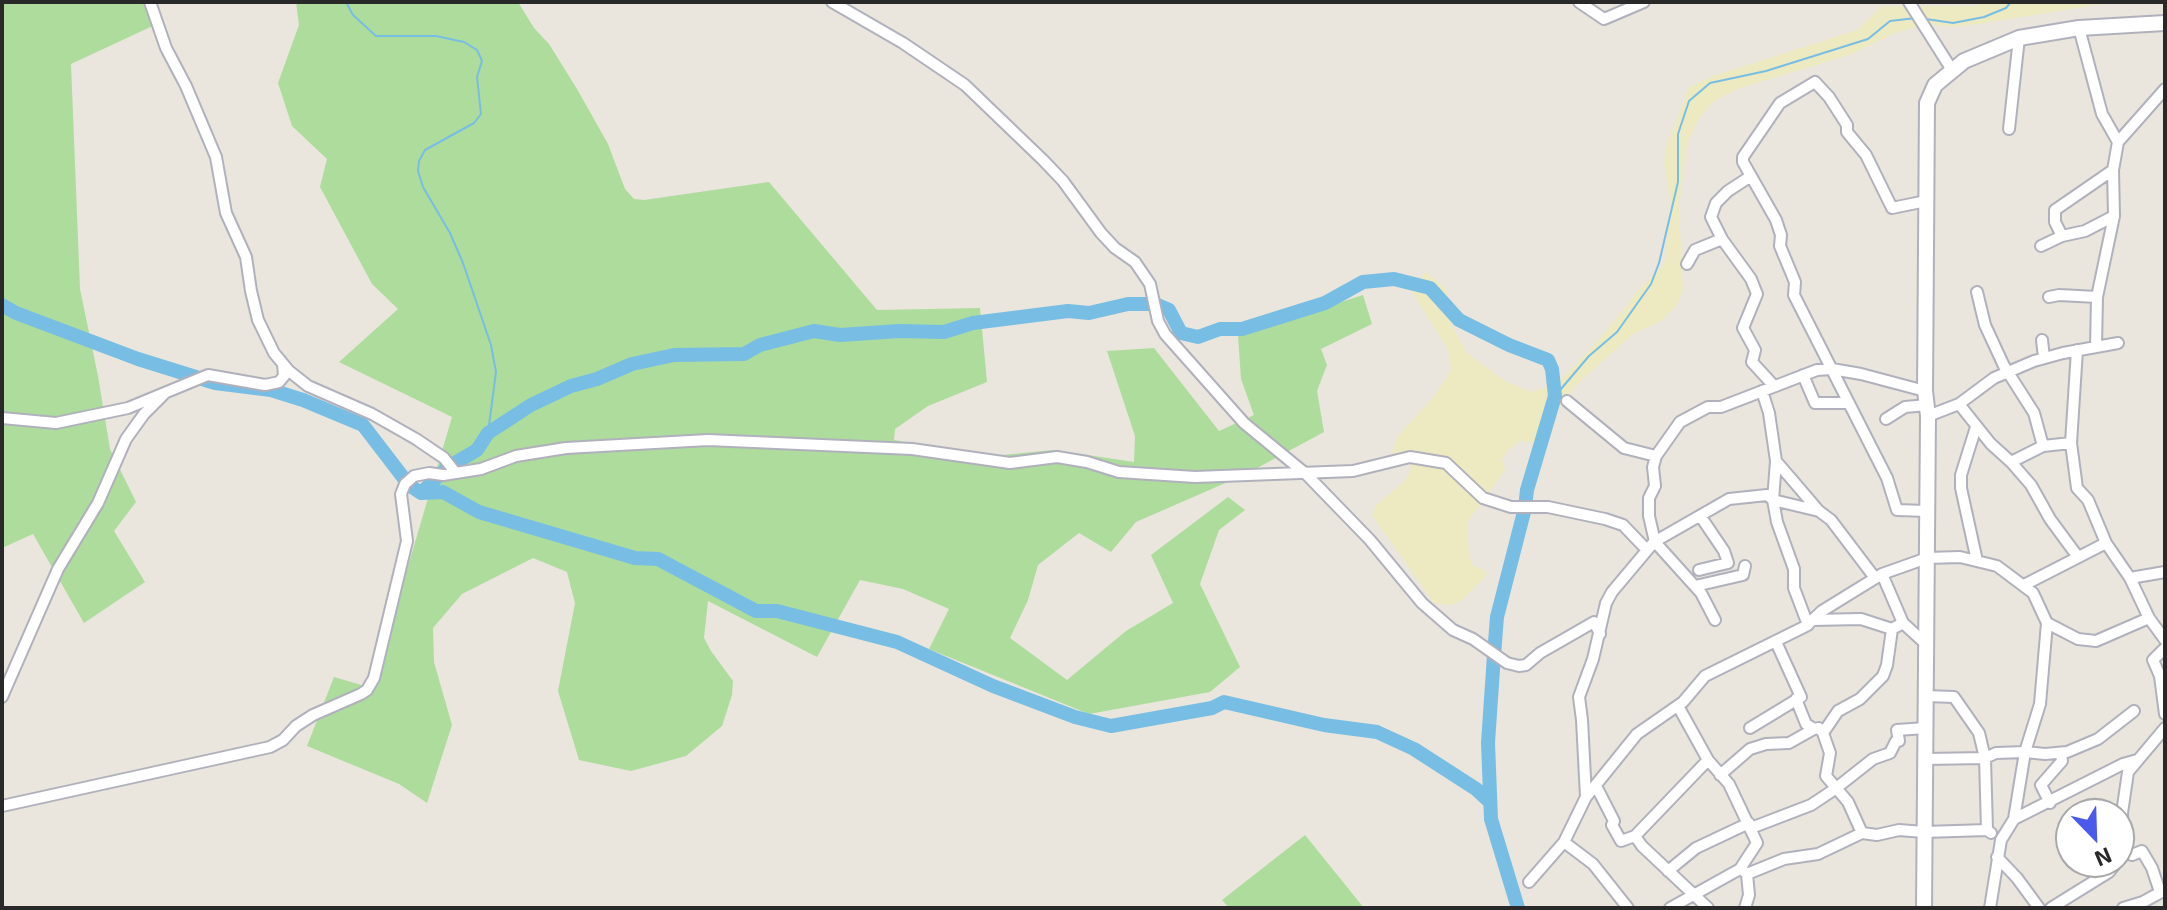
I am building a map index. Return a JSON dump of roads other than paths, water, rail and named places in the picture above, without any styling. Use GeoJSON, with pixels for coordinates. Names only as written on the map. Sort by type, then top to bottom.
{"type":"FeatureCollection","features":[{"type":"Feature","properties":{"kind":"street"},"geometry":{"type":"LineString","coordinates":[[150,2],[166,48],[216,157],[226,213],[246,257],[258,320],[283,364],[308,386],[372,414],[416,439],[444,458],[455,472]]}},
{"type":"Feature","properties":{"kind":"street"},"geometry":{"type":"LineString","coordinates":[[832,2],[903,43],[965,85],[1043,160],[1063,181],[1101,233],[1135,262],[1150,284],[1158,321],[1165,334],[1244,423],[1306,474],[1370,540],[1422,603],[1453,630],[1473,639],[1507,663],[1526,665],[1540,653],[1594,622],[1600,634]]}},
{"type":"Feature","properties":{"kind":"street"},"geometry":{"type":"LineString","coordinates":[[1579,2],[1604,19],[1644,2]]}},
{"type":"Feature","properties":{"kind":"street"},"geometry":{"type":"LineString","coordinates":[[1909,2],[1952,70]]}},
{"type":"Feature","properties":{"kind":"street"},"geometry":{"type":"LineString","coordinates":[[1924,908],[1927,103],[1935,85],[1952,70],[1975,56],[2019,38],[2079,28],[2165,23]]}},
{"type":"Feature","properties":{"kind":"street"},"geometry":{"type":"LineString","coordinates":[[2079,28],[2102,114],[2118,142]]}},
{"type":"Feature","properties":{"kind":"street"},"geometry":{"type":"LineString","coordinates":[[2009,129],[2019,38]]}},
{"type":"Feature","properties":{"kind":"street"},"geometry":{"type":"LineString","coordinates":[[1926,201],[1892,208],[1866,155],[1847,132],[1847,125],[1829,97],[1815,82],[1791,94],[1770,114],[1743,157],[1776,220],[1781,235],[1780,246],[1795,282],[1794,295],[1887,478],[1897,510],[1927,511]]}},
{"type":"Feature","properties":{"kind":"street"},"geometry":{"type":"LineString","coordinates":[[2096,347],[2097,297],[2114,216],[2113,170],[2118,142],[2165,89]]}},
{"type":"Feature","properties":{"kind":"street"},"geometry":{"type":"LineString","coordinates":[[2062,236],[2055,222],[2055,210],[2113,170]]}},
{"type":"Feature","properties":{"kind":"street"},"geometry":{"type":"LineString","coordinates":[[1751,176],[1716,203],[1711,217],[1722,239],[1751,279],[1757,294],[1743,328],[1755,350],[1752,362],[1774,386]]}},
{"type":"Feature","properties":{"kind":"street"},"geometry":{"type":"LineString","coordinates":[[2041,246],[2062,236],[2085,231],[2114,216]]}},
{"type":"Feature","properties":{"kind":"street"},"geometry":{"type":"LineString","coordinates":[[1687,264],[1695,250],[1722,239]]}},
{"type":"Feature","properties":{"kind":"street"},"geometry":{"type":"LineString","coordinates":[[1977,292],[1985,325],[2034,413],[2043,446]]}},
{"type":"Feature","properties":{"kind":"street"},"geometry":{"type":"LineString","coordinates":[[2049,297],[2097,297]]}},
{"type":"Feature","properties":{"kind":"street"},"geometry":{"type":"LineString","coordinates":[[2042,340],[2044,358]]}},
{"type":"Feature","properties":{"kind":"street"},"geometry":{"type":"LineString","coordinates":[[1886,419],[1905,407],[1959,404],[1994,378],[2044,358],[2118,343]]}},
{"type":"Feature","properties":{"kind":"street"},"geometry":{"type":"LineString","coordinates":[[2077,350],[2071,443],[2077,488],[2088,500],[2106,543],[2165,640]]}},
{"type":"Feature","properties":{"kind":"street"},"geometry":{"type":"LineString","coordinates":[[2,418],[56,423],[128,408],[208,375],[265,385],[279,382],[284,376],[283,364]]}},
{"type":"Feature","properties":{"kind":"street"},"geometry":{"type":"LineString","coordinates":[[1650,545],[1649,498],[1655,486],[1653,467],[1656,456],[1669,435],[1687,417],[1817,370],[1832,369],[1927,404]]}},
{"type":"Feature","properties":{"kind":"street"},"geometry":{"type":"LineString","coordinates":[[1803,375],[1815,403],[1847,403]]}},
{"type":"Feature","properties":{"kind":"street"},"geometry":{"type":"LineString","coordinates":[[1762,391],[1769,413],[1776,461],[1773,500],[1780,534],[1794,569],[1794,588],[1810,623]]}},
{"type":"Feature","properties":{"kind":"street"},"geometry":{"type":"LineString","coordinates":[[2,697],[58,569],[98,503],[126,439],[144,414],[165,393]]}},
{"type":"Feature","properties":{"kind":"street"},"geometry":{"type":"LineString","coordinates":[[1567,401],[1624,448],[1656,456]]}},
{"type":"Feature","properties":{"kind":"street"},"geometry":{"type":"LineString","coordinates":[[1959,404],[1991,444],[2031,485],[2050,519],[2078,557]]}},
{"type":"Feature","properties":{"kind":"street"},"geometry":{"type":"LineString","coordinates":[[1976,427],[1961,475],[1961,488],[1977,561]]}},
{"type":"Feature","properties":{"kind":"street"},"geometry":{"type":"LineString","coordinates":[[2,806],[270,747],[313,715],[367,690],[374,678],[407,541],[401,494],[405,484],[414,476],[481,469],[516,456],[566,448],[708,440],[912,449],[1010,463],[1057,457],[1119,472],[1237,477],[1353,471],[1410,457],[1446,463],[1483,498],[1511,507],[1548,507],[1623,525],[1695,586],[1715,620]]}},
{"type":"Feature","properties":{"kind":"street"},"geometry":{"type":"LineString","coordinates":[[2011,462],[2043,446],[2071,443]]}},
{"type":"Feature","properties":{"kind":"street"},"geometry":{"type":"LineString","coordinates":[[1776,461],[1878,576],[1903,623],[1927,645]]}},
{"type":"Feature","properties":{"kind":"street"},"geometry":{"type":"LineString","coordinates":[[1586,797],[1579,697],[1600,634],[1606,603],[1650,545],[1729,499],[1767,495],[1773,500],[1819,511]]}},
{"type":"Feature","properties":{"kind":"street"},"geometry":{"type":"LineString","coordinates":[[1699,570],[1728,563],[1724,551],[1701,517]]}},
{"type":"Feature","properties":{"kind":"street"},"geometry":{"type":"LineString","coordinates":[[2024,585],[2106,543]]}},
{"type":"Feature","properties":{"kind":"street"},"geometry":{"type":"LineString","coordinates":[[1529,882],[1564,842],[1586,797],[1637,734],[1678,706],[1705,676],[1810,623],[1822,611],[1878,576],[1927,558],[1960,557],[1997,566],[2033,593],[2047,623],[2040,704],[2025,752],[2014,819]]}},
{"type":"Feature","properties":{"kind":"street"},"geometry":{"type":"LineString","coordinates":[[1695,586],[1743,575],[1745,566]]}},
{"type":"Feature","properties":{"kind":"street"},"geometry":{"type":"LineString","coordinates":[[2130,578],[2165,572]]}},
{"type":"Feature","properties":{"kind":"street"},"geometry":{"type":"LineString","coordinates":[[2047,623],[2078,639],[2096,641],[2149,618]]}},
{"type":"Feature","properties":{"kind":"street"},"geometry":{"type":"LineString","coordinates":[[1810,623],[1861,619],[1892,629],[1903,623]]}},
{"type":"Feature","properties":{"kind":"street"},"geometry":{"type":"LineString","coordinates":[[1720,775],[1750,749],[1766,744],[1789,743],[1818,731],[1838,711],[1860,699],[1883,676],[1892,629]]}},
{"type":"Feature","properties":{"kind":"street"},"geometry":{"type":"LineString","coordinates":[[1750,728],[1801,697],[1776,642]]}},
{"type":"Feature","properties":{"kind":"street"},"geometry":{"type":"LineString","coordinates":[[2165,648],[2153,660],[2160,676],[2165,714]]}},
{"type":"Feature","properties":{"kind":"street"},"geometry":{"type":"LineString","coordinates":[[1926,696],[1954,697],[1979,733],[1985,758],[1987,830]]}},
{"type":"Feature","properties":{"kind":"street"},"geometry":{"type":"LineString","coordinates":[[1796,699],[1806,724],[1818,731],[1830,753],[1826,776],[1848,802],[1862,833]]}},
{"type":"Feature","properties":{"kind":"street"},"geometry":{"type":"LineString","coordinates":[[1678,706],[1708,760],[1729,784],[1757,843],[1743,871],[1749,895],[1745,908]]}},
{"type":"Feature","properties":{"kind":"street"},"geometry":{"type":"LineString","coordinates":[[1925,759],[1985,758],[1996,753],[2061,753],[2098,739],[2134,711]]}},
{"type":"Feature","properties":{"kind":"street"},"geometry":{"type":"LineString","coordinates":[[1668,871],[1696,848],[1811,805],[1873,759],[1890,753],[1899,741],[1897,730],[1926,728]]}},
{"type":"Feature","properties":{"kind":"street"},"geometry":{"type":"LineString","coordinates":[[2124,798],[2128,772],[2163,733]]}},
{"type":"Feature","properties":{"kind":"street"},"geometry":{"type":"LineString","coordinates":[[2050,803],[2041,785],[2062,761],[2061,753]]}},
{"type":"Feature","properties":{"kind":"street"},"geometry":{"type":"LineString","coordinates":[[1596,786],[1621,841],[1635,836],[1708,760]]}},
{"type":"Feature","properties":{"kind":"street"},"geometry":{"type":"LineString","coordinates":[[1988,907],[2001,840],[2014,819],[2137,760]]}},
{"type":"Feature","properties":{"kind":"street"},"geometry":{"type":"LineString","coordinates":[[1670,908],[1692,894],[1743,871],[1784,859],[1818,854],[1862,833],[1987,830],[2001,840]]}},
{"type":"Feature","properties":{"kind":"street"},"geometry":{"type":"LineString","coordinates":[[1635,836],[1708,908]]}},
{"type":"Feature","properties":{"kind":"street"},"geometry":{"type":"LineString","coordinates":[[1564,842],[1593,864],[1628,908]]}},
{"type":"Feature","properties":{"kind":"street"},"geometry":{"type":"LineString","coordinates":[[2123,908],[2143,902],[2162,891],[2142,851],[2135,854]]}},
{"type":"Feature","properties":{"kind":"street"},"geometry":{"type":"LineString","coordinates":[[1997,857],[2039,908]]}},
{"type":"Feature","properties":{"kind":"street"},"geometry":{"type":"LineString","coordinates":[[2058,907],[2100,878]]}},
{"type":"Feature","properties":{"kind":"waterway"},"geometry":{"type":"LineString","coordinates":[[346,2],[353,15],[376,36],[436,36],[464,42],[477,50],[482,61],[477,77],[481,114],[474,123],[425,150],[418,171],[423,187],[450,233],[463,263],[491,345],[496,372],[488,433]]}},
{"type":"Feature","properties":{"kind":"waterway"},"geometry":{"type":"LineString","coordinates":[[1926,19],[1953,23],[1984,17],[2006,8],[2011,2]]}},
{"type":"Feature","properties":{"kind":"waterway"},"geometry":{"type":"LineString","coordinates":[[1555,396],[1589,356],[1617,332],[1651,284],[1678,182],[1678,134],[1689,101],[1710,83],[1766,71],[1868,39],[1890,21],[1916,18]]}},
{"type":"Feature","properties":{"kind":"waterway"},"geometry":{"type":"LineString","coordinates":[[421,493],[448,467],[477,450],[488,433],[531,405],[571,386],[632,364],[674,355],[744,354],[760,345],[814,331],[840,335],[944,332],[973,323],[1068,311],[1089,313],[1128,304],[1155,304],[1169,310],[1181,333],[1198,337],[1220,329],[1242,329],[1325,303],[1363,282],[1394,279],[1430,288],[1459,320],[1548,360],[1552,369],[1555,396],[1527,490],[1497,617],[1488,743],[1491,819],[1518,908]]}},
{"type":"Feature","properties":{"kind":"waterway"},"geometry":{"type":"LineString","coordinates":[[2,305],[138,359],[215,383],[271,390],[303,400],[363,425],[409,485],[421,493],[443,492],[479,512],[635,558],[658,559],[756,611],[777,611],[897,642],[993,686],[1075,717],[1111,726],[1212,708],[1224,702],[1324,725],[1377,732],[1414,749],[1476,789],[1490,802]]}}]}
